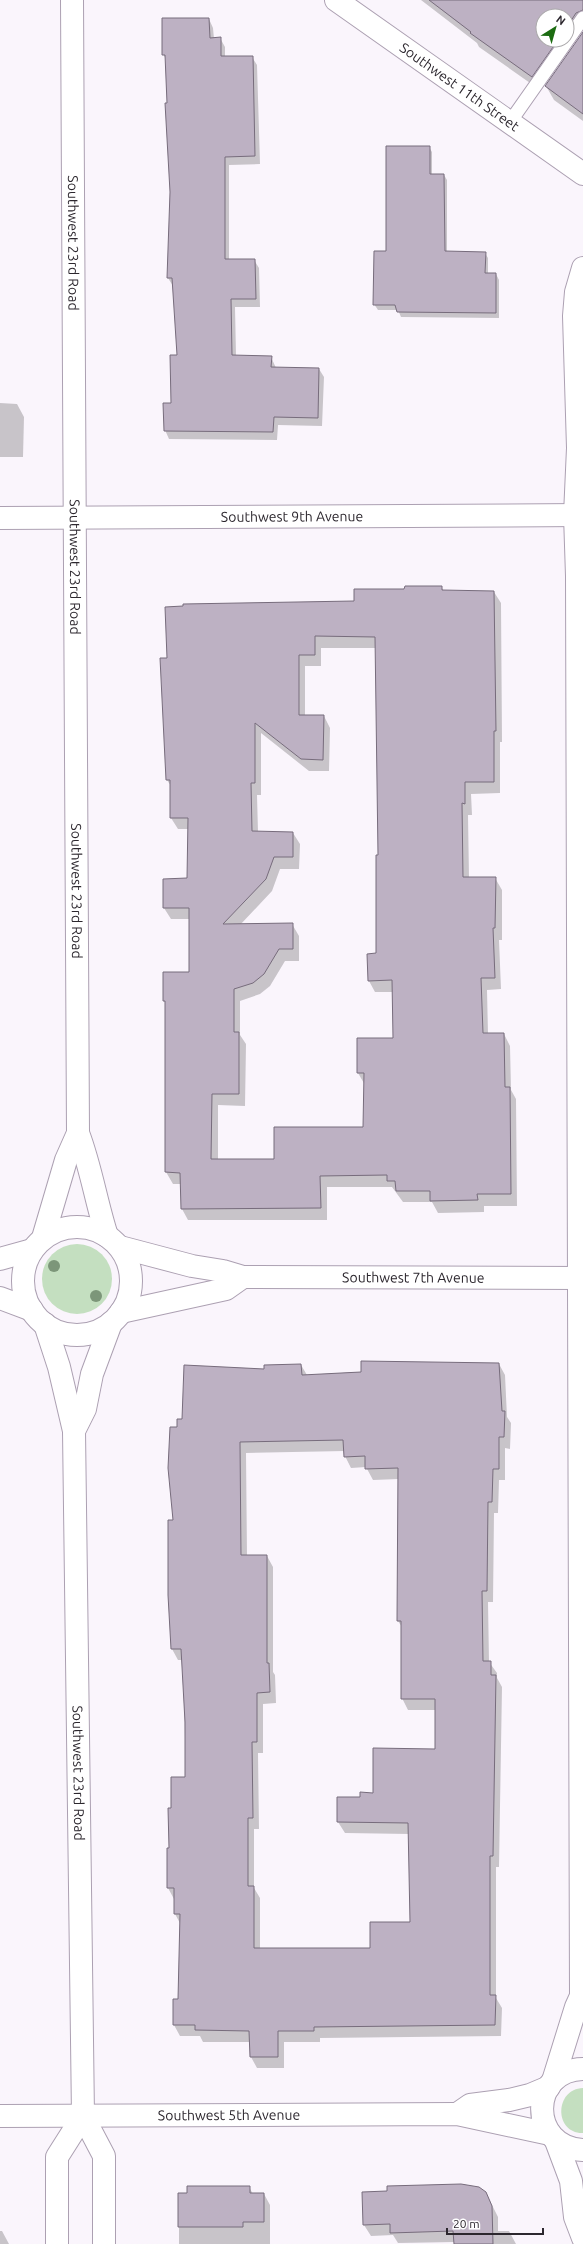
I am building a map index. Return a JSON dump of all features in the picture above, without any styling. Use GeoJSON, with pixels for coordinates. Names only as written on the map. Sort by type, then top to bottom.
{"type":"FeatureCollection","features":[{"type":"Feature","properties":{"kind":"street","name":"Southwest 23rd Road"},"geometry":{"type":"LineString","coordinates":[[72,0],[76,517],[78,1134],[88,1158],[96,1203],[114,1241]]}},
{"type":"Feature","properties":{"kind":"street","name":"Southwest 11th Street"},"geometry":{"type":"LineString","coordinates":[[336,0],[583,174]]}},
{"type":"Feature","properties":{"kind":"street"},"geometry":{"type":"LineString","coordinates":[[583,268],[576,292],[574,316],[579,515],[577,576],[581,1278],[582,1997],[576,2007],[551,2084],[543,2098],[542,2110],[544,2123],[553,2138],[570,2181],[574,2218],[583,2238]]}},
{"type":"Feature","properties":{"kind":"street","name":"Southwest 9th Avenue"},"geometry":{"type":"LineString","coordinates":[[0,518],[579,515]]}},
{"type":"Feature","properties":{"kind":"street","name":"Southwest 23rd Road"},"geometry":{"type":"LineString","coordinates":[[38,1244],[59,1190],[66,1160],[78,1134]]}},
{"type":"Feature","properties":{"kind":"street"},"geometry":{"type":"LineString","coordinates":[[0,1259],[38,1244],[55,1231],[68,1227],[82,1226],[95,1229],[114,1241],[128,1262],[132,1279],[129,1297],[116,1318]]}},
{"type":"Feature","properties":{"kind":"street","name":"Southwest 7th Avenue"},"geometry":{"type":"LineString","coordinates":[[114,1241],[192,1266],[223,1271],[243,1278],[581,1278]]}},
{"type":"Feature","properties":{"kind":"street"},"geometry":{"type":"LineString","coordinates":[[38,1244],[25,1264],[23,1280],[25,1296],[38,1317]]}},
{"type":"Feature","properties":{"kind":"street"},"geometry":{"type":"LineString","coordinates":[[0,1298],[38,1317],[60,1332],[78,1335],[96,1332],[116,1318],[226,1290],[243,1278]]}},
{"type":"Feature","properties":{"kind":"street","name":"Southwest 23rd Road"},"geometry":{"type":"LineString","coordinates":[[38,1317],[59,1366],[74,1431],[83,2116],[104,2156],[104,2244]]}},
{"type":"Feature","properties":{"kind":"street","name":"Southwest 23rd Road"},"geometry":{"type":"LineString","coordinates":[[74,1431],[85,1409],[92,1374],[116,1318]]}},
{"type":"Feature","properties":{"kind":"street","name":"Southwest 5th Avenue"},"geometry":{"type":"LineString","coordinates":[[457,2114],[470,2105],[509,2100],[530,2094],[551,2084],[571,2071],[583,2069]]}},
{"type":"Feature","properties":{"kind":"street","name":"Southwest 5th Avenue"},"geometry":{"type":"LineString","coordinates":[[0,2116],[457,2114],[553,2138],[573,2150],[583,2150]]}},
{"type":"Feature","properties":{"kind":"street"},"geometry":{"type":"LineString","coordinates":[[57,2244],[57,2158],[83,2116]]}},
{"type":"Feature","properties":{"kind":"lane"},"geometry":{"type":"LineString","coordinates":[[510,122],[583,18]]}},
{"type":"Feature","properties":{"kind":"green space"},"geometry":{"type":"Polygon","coordinates":[[[77,1244],[90,1247],[102,1254],[109,1266],[112,1279],[109,1292],[102,1304],[90,1311],[77,1314],[64,1311],[52,1304],[45,1292],[42,1279],[45,1266],[52,1254],[64,1247],[77,1244]]]}},
{"type":"Feature","properties":{"kind":"green space"},"geometry":{"type":"Polygon","coordinates":[[[583,2088],[583,2133],[573,2131],[567,2127],[561,2111],[567,2096],[573,2090],[583,2088]]]}},
{"type":"Feature","properties":{"kind":"building"},"geometry":{"type":"Polygon","coordinates":[[[429,0],[583,0],[583,10],[575,15],[575,8],[535,8],[535,48],[552,48],[532,77],[470,33],[471,32],[429,0]]]}},
{"type":"Feature","properties":{"kind":"building"},"geometry":{"type":"Polygon","coordinates":[[[162,18],[209,18],[210,38],[221,37],[221,56],[253,56],[255,156],[225,157],[225,259],[255,259],[256,299],[231,299],[232,355],[272,356],[271,367],[319,368],[318,418],[274,417],[273,432],[164,431],[163,403],[171,403],[170,355],[177,355],[172,278],[167,278],[170,192],[165,103],[167,103],[165,55],[162,55],[162,18]]]}},
{"type":"Feature","properties":{"kind":"building"},"geometry":{"type":"Polygon","coordinates":[[[583,32],[583,114],[545,86],[572,48],[575,48],[575,43],[583,32]]]}},
{"type":"Feature","properties":{"kind":"building"},"geometry":{"type":"Polygon","coordinates":[[[386,146],[430,146],[430,174],[444,174],[445,251],[486,252],[485,273],[496,273],[496,313],[397,312],[395,305],[373,305],[374,251],[386,251],[386,146]]]}},
{"type":"Feature","properties":{"kind":"building"},"geometry":{"type":"Polygon","coordinates":[[[405,586],[442,586],[442,590],[494,591],[496,731],[494,731],[494,782],[465,782],[465,804],[462,803],[463,877],[496,877],[495,928],[493,928],[495,978],[481,978],[483,1033],[504,1033],[505,1087],[510,1087],[511,1194],[477,1194],[478,1200],[430,1201],[430,1191],[396,1191],[395,1181],[387,1181],[387,1175],[320,1176],[321,1208],[181,1209],[180,1173],[165,1172],[165,1001],[163,1001],[163,972],[189,972],[189,908],[163,908],[163,879],[187,878],[188,818],[170,818],[170,780],[166,780],[160,658],[167,658],[165,607],[183,606],[183,604],[354,601],[354,589],[404,589],[405,586]],[[315,636],[315,655],[299,655],[299,715],[324,715],[323,760],[301,759],[255,723],[255,783],[251,783],[252,831],[293,832],[293,857],[274,857],[266,879],[223,924],[293,923],[293,949],[279,949],[264,974],[253,983],[234,989],[234,1032],[239,1032],[239,1094],[212,1094],[211,1159],[274,1159],[274,1127],[363,1127],[364,1073],[357,1073],[357,1038],[393,1038],[392,980],[368,981],[367,954],[376,953],[376,855],[378,855],[375,637],[315,636]]]}},
{"type":"Feature","properties":{"kind":"building"},"geometry":{"type":"Polygon","coordinates":[[[361,1361],[499,1363],[502,1411],[505,1411],[504,1437],[499,1437],[499,1469],[493,1469],[492,1502],[488,1502],[487,1591],[482,1591],[483,1661],[491,1661],[491,1675],[496,1675],[493,1856],[490,1856],[490,1995],[496,1995],[495,2025],[314,2027],[314,2031],[278,2031],[278,2057],[250,2057],[249,2031],[195,2030],[195,2025],[173,2025],[173,1999],[178,1999],[180,1914],[174,1914],[174,1888],[167,1888],[167,1848],[169,1848],[168,1808],[171,1808],[171,1777],[185,1777],[185,1722],[181,1649],[171,1649],[168,1595],[168,1520],[173,1520],[168,1468],[170,1427],[177,1427],[177,1419],[182,1419],[184,1365],[264,1369],[264,1365],[301,1364],[302,1375],[361,1372],[361,1361]],[[343,1440],[240,1442],[241,1555],[267,1555],[267,1663],[269,1663],[270,1692],[257,1693],[257,1742],[252,1742],[253,1818],[248,1818],[248,1886],[254,1886],[254,1948],[370,1948],[370,1922],[410,1922],[408,1823],[337,1822],[337,1797],[360,1797],[360,1792],[373,1793],[373,1748],[435,1749],[435,1699],[401,1699],[401,1621],[397,1621],[398,1468],[365,1469],[365,1456],[344,1457],[343,1440]]]}},
{"type":"Feature","properties":{"kind":"building"},"geometry":{"type":"Polygon","coordinates":[[[461,2184],[479,2187],[486,2192],[492,2206],[493,2244],[454,2244],[453,2231],[390,2233],[390,2224],[363,2225],[362,2192],[387,2191],[387,2186],[461,2184]]]}},
{"type":"Feature","properties":{"kind":"building"},"geometry":{"type":"Polygon","coordinates":[[[187,2186],[250,2186],[250,2193],[264,2193],[264,2222],[243,2222],[243,2227],[178,2227],[178,2193],[187,2193],[187,2186]]]}}]}
